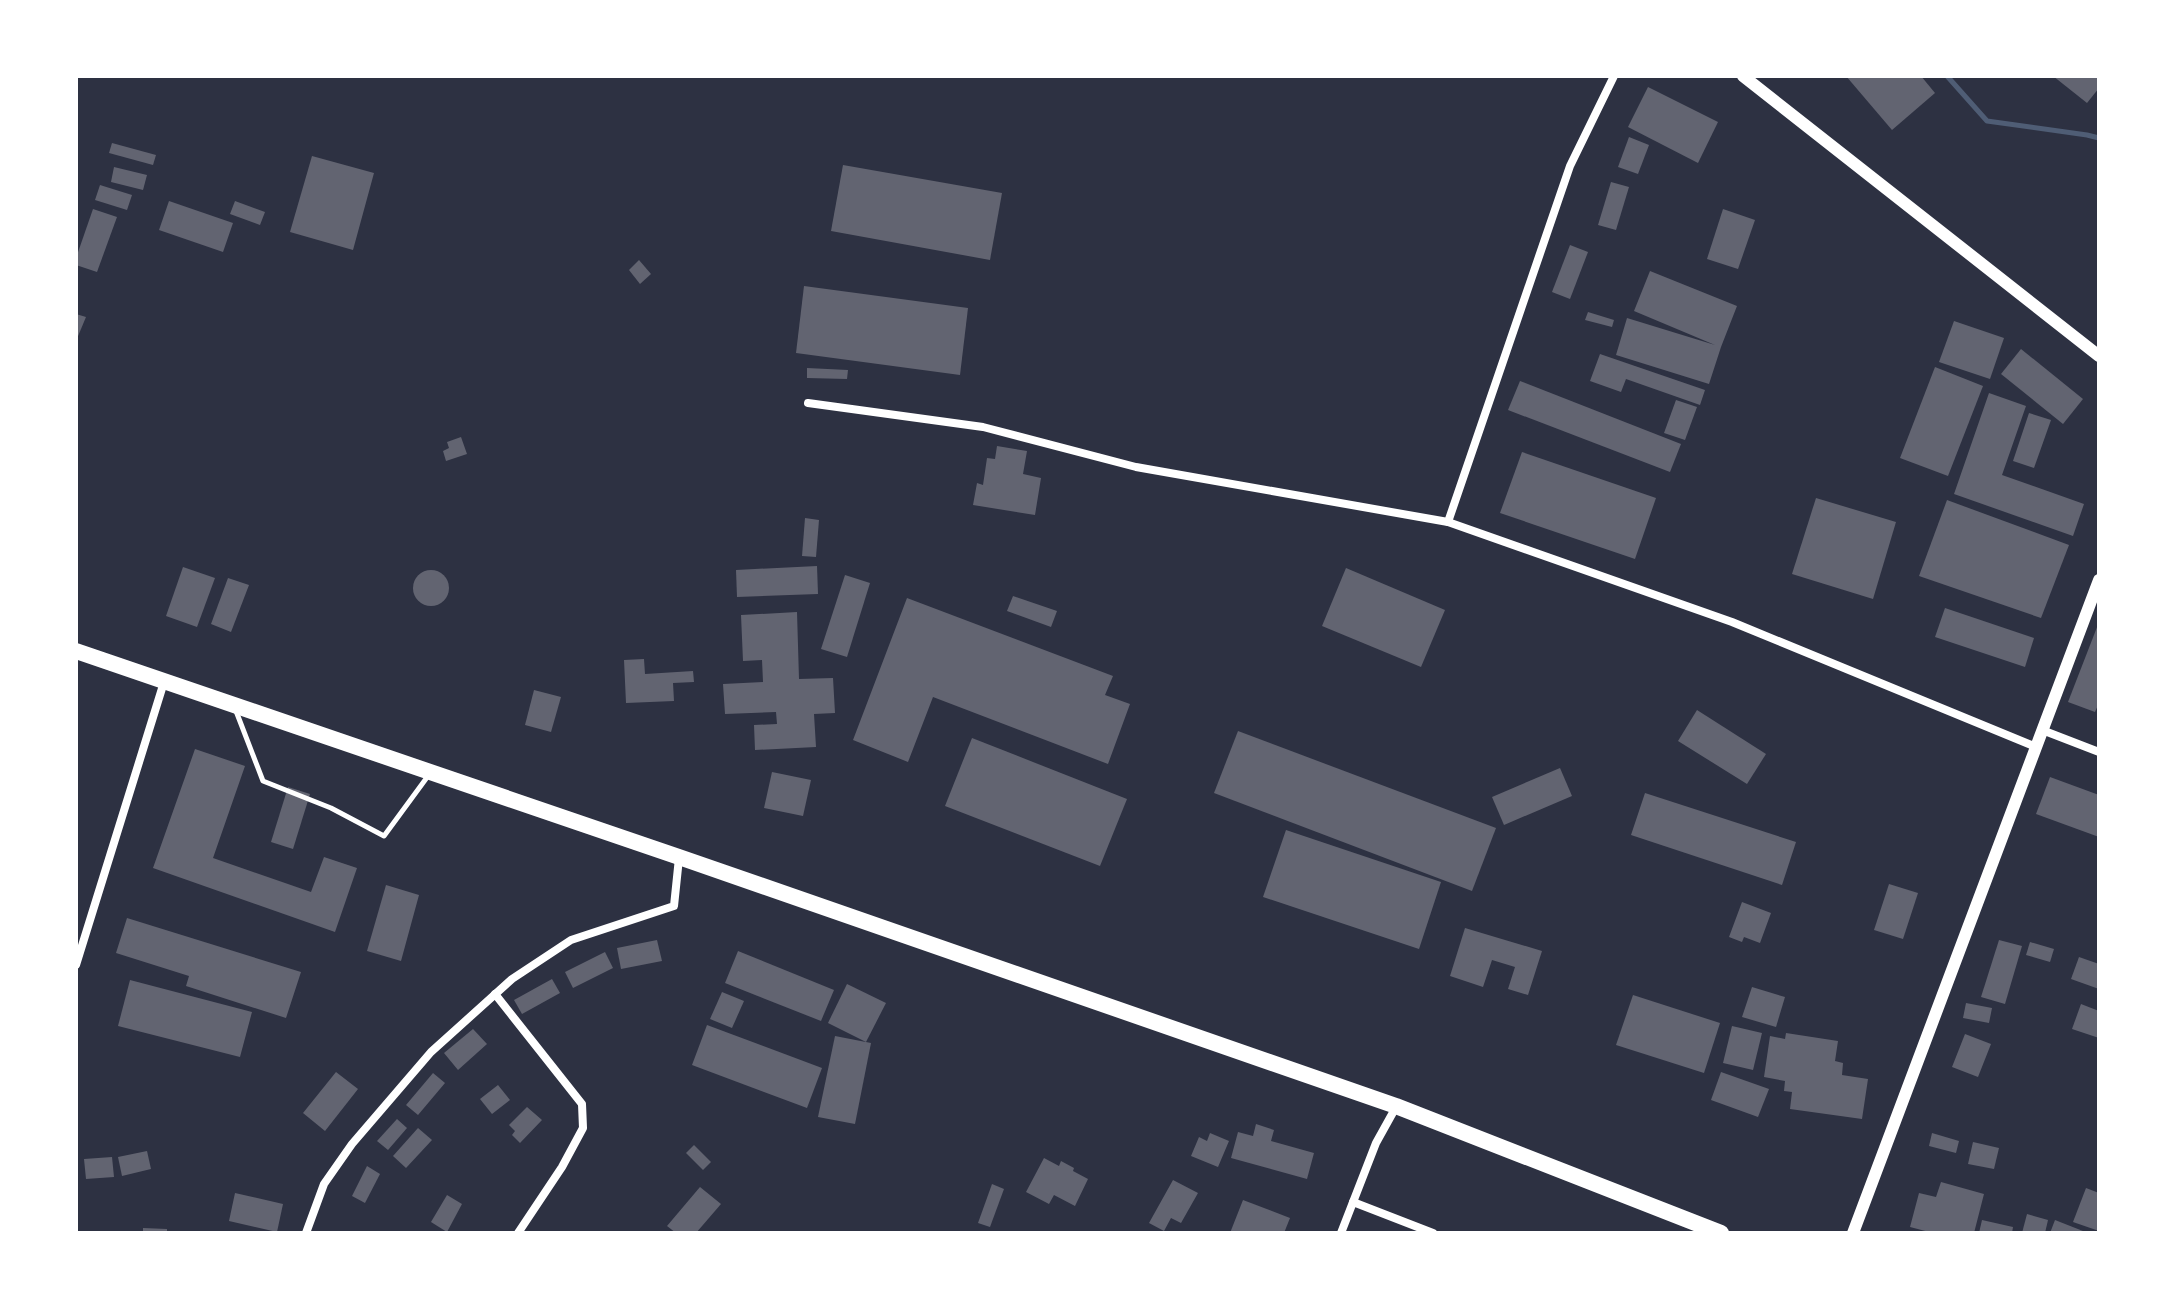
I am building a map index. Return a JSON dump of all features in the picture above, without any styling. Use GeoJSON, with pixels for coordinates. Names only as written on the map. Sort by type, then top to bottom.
{"type":"FeatureCollection","features":[{"type":"Feature","properties":{"kind":"highway"},"geometry":{"type":"LineString","coordinates":[[76,651],[1396,1106],[1721,1233]]}},
{"type":"Feature","properties":{"kind":"street"},"geometry":{"type":"LineString","coordinates":[[1448,522],[1570,166],[1614,76]]}},
{"type":"Feature","properties":{"kind":"street"},"geometry":{"type":"LineString","coordinates":[[1743,76],[2099,356]]}},
{"type":"Feature","properties":{"kind":"street"},"geometry":{"type":"LineString","coordinates":[[808,403],[983,427],[1136,467],[1448,522],[1732,622],[2036,747]]}},
{"type":"Feature","properties":{"kind":"street"},"geometry":{"type":"LineString","coordinates":[[1854,1233],[2099,580]]}},
{"type":"Feature","properties":{"kind":"street"},"geometry":{"type":"LineString","coordinates":[[76,965],[164,682]]}},
{"type":"Feature","properties":{"kind":"street"},"geometry":{"type":"LineString","coordinates":[[2042,730],[2099,752]]}},
{"type":"Feature","properties":{"kind":"street"},"geometry":{"type":"LineString","coordinates":[[306,1233],[324,1184],[352,1144],[431,1052],[512,979],[571,940],[674,906],[679,857]]}},
{"type":"Feature","properties":{"kind":"street"},"geometry":{"type":"LineString","coordinates":[[495,994],[582,1104],[583,1128],[562,1167],[518,1233]]}},
{"type":"Feature","properties":{"kind":"street"},"geometry":{"type":"LineString","coordinates":[[1341,1233],[1376,1143],[1396,1106]]}},
{"type":"Feature","properties":{"kind":"street"},"geometry":{"type":"LineString","coordinates":[[1353,1202],[1433,1233]]}},
{"type":"Feature","properties":{"kind":"lane"},"geometry":{"type":"LineString","coordinates":[[234,705],[263,781],[331,808],[384,836],[430,772]]}},
{"type":"Feature","properties":{"kind":"building"},"geometry":{"type":"Polygon","coordinates":[[[1846,76],[1921,76],[1935,93],[1892,130],[1846,76]]]}},
{"type":"Feature","properties":{"kind":"building"},"geometry":{"type":"Polygon","coordinates":[[[2053,76],[2099,76],[2099,88],[2087,103],[2053,76]]]}},
{"type":"Feature","properties":{"kind":"building"},"geometry":{"type":"Polygon","coordinates":[[[1648,87],[1718,122],[1698,163],[1628,127],[1648,87]]]}},
{"type":"Feature","properties":{"kind":"building"},"geometry":{"type":"Polygon","coordinates":[[[1629,137],[1649,145],[1638,174],[1618,167],[1629,137]]]}},
{"type":"Feature","properties":{"kind":"building"},"geometry":{"type":"Polygon","coordinates":[[[112,143],[156,155],[153,165],[109,153],[112,143]]]}},
{"type":"Feature","properties":{"kind":"building"},"geometry":{"type":"Polygon","coordinates":[[[312,156],[374,173],[353,250],[290,232],[312,156]]]}},
{"type":"Feature","properties":{"kind":"building"},"geometry":{"type":"Polygon","coordinates":[[[843,165],[1002,193],[990,260],[831,231],[843,165]]]}},
{"type":"Feature","properties":{"kind":"building"},"geometry":{"type":"Polygon","coordinates":[[[114,167],[147,175],[143,190],[111,182],[114,167]]]}},
{"type":"Feature","properties":{"kind":"building"},"geometry":{"type":"Polygon","coordinates":[[[1611,182],[1629,187],[1616,230],[1598,225],[1611,182]]]}},
{"type":"Feature","properties":{"kind":"building"},"geometry":{"type":"Polygon","coordinates":[[[100,185],[132,195],[127,210],[95,200],[100,185]]]}},
{"type":"Feature","properties":{"kind":"building"},"geometry":{"type":"Polygon","coordinates":[[[169,201],[233,223],[223,252],[159,230],[169,201]]]}},
{"type":"Feature","properties":{"kind":"building"},"geometry":{"type":"Polygon","coordinates":[[[235,201],[265,212],[260,225],[230,214],[235,201]]]}},
{"type":"Feature","properties":{"kind":"building"},"geometry":{"type":"Polygon","coordinates":[[[93,209],[117,217],[97,272],[76,265],[93,209]]]}},
{"type":"Feature","properties":{"kind":"building"},"geometry":{"type":"Polygon","coordinates":[[[1723,209],[1755,220],[1738,269],[1707,259],[1723,209]]]}},
{"type":"Feature","properties":{"kind":"building"},"geometry":{"type":"Polygon","coordinates":[[[1570,245],[1588,252],[1570,299],[1552,292],[1570,245]]]}},
{"type":"Feature","properties":{"kind":"building"},"geometry":{"type":"Polygon","coordinates":[[[639,260],[651,274],[640,284],[629,270],[639,260]]]}},
{"type":"Feature","properties":{"kind":"building"},"geometry":{"type":"Polygon","coordinates":[[[1650,271],[1737,306],[1709,384],[1616,355],[1627,318],[1715,345],[1634,311],[1650,271]]]}},
{"type":"Feature","properties":{"kind":"building"},"geometry":{"type":"Polygon","coordinates":[[[804,286],[968,308],[960,375],[796,353],[804,286]]]}},
{"type":"Feature","properties":{"kind":"building"},"geometry":{"type":"Polygon","coordinates":[[[1588,312],[1614,320],[1612,327],[1585,320],[1588,312]]]}},
{"type":"Feature","properties":{"kind":"building"},"geometry":{"type":"Polygon","coordinates":[[[76,314],[86,317],[76,341],[76,314]]]}},
{"type":"Feature","properties":{"kind":"building"},"geometry":{"type":"Polygon","coordinates":[[[1954,321],[2004,338],[1990,379],[1939,362],[1954,321]]]}},
{"type":"Feature","properties":{"kind":"building"},"geometry":{"type":"Polygon","coordinates":[[[2021,349],[2083,399],[2063,424],[2001,374],[2021,349]]]}},
{"type":"Feature","properties":{"kind":"building"},"geometry":{"type":"Polygon","coordinates":[[[1600,354],[1705,390],[1700,405],[1626,379],[1621,392],[1590,381],[1600,354]]]}},
{"type":"Feature","properties":{"kind":"building"},"geometry":{"type":"Polygon","coordinates":[[[1935,367],[1983,386],[1948,476],[1900,458],[1935,367]]]}},
{"type":"Feature","properties":{"kind":"building"},"geometry":{"type":"Polygon","coordinates":[[[807,368],[848,370],[847,379],[807,378],[807,368]]]}},
{"type":"Feature","properties":{"kind":"building"},"geometry":{"type":"Polygon","coordinates":[[[1520,381],[1681,444],[1670,472],[1508,410],[1520,381]]]}},
{"type":"Feature","properties":{"kind":"building"},"geometry":{"type":"Polygon","coordinates":[[[1989,393],[2026,406],[2002,475],[2084,504],[2073,536],[1954,494],[1989,393]]]}},
{"type":"Feature","properties":{"kind":"building"},"geometry":{"type":"Polygon","coordinates":[[[1676,400],[1697,407],[1685,440],[1664,433],[1676,400]]]}},
{"type":"Feature","properties":{"kind":"building"},"geometry":{"type":"Polygon","coordinates":[[[2029,413],[2051,420],[2034,468],[2013,461],[2029,413]]]}},
{"type":"Feature","properties":{"kind":"building"},"geometry":{"type":"Polygon","coordinates":[[[461,437],[467,454],[446,461],[443,451],[449,448],[447,442],[461,437]]]}},
{"type":"Feature","properties":{"kind":"building"},"geometry":{"type":"Polygon","coordinates":[[[997,446],[1027,451],[1023,474],[1041,478],[1035,515],[973,505],[977,483],[983,485],[987,458],[995,459],[997,446]]]}},
{"type":"Feature","properties":{"kind":"building"},"geometry":{"type":"Polygon","coordinates":[[[1522,452],[1656,498],[1635,559],[1500,513],[1522,452]]]}},
{"type":"Feature","properties":{"kind":"building"},"geometry":{"type":"Polygon","coordinates":[[[1816,498],[1896,522],[1873,599],[1792,574],[1816,498]]]}},
{"type":"Feature","properties":{"kind":"building"},"geometry":{"type":"Polygon","coordinates":[[[1947,500],[2069,545],[2041,618],[1919,576],[1947,500]]]}},
{"type":"Feature","properties":{"kind":"building"},"geometry":{"type":"Polygon","coordinates":[[[805,518],[819,520],[816,557],[802,556],[805,518]]]}},
{"type":"Feature","properties":{"kind":"building"},"geometry":{"type":"Polygon","coordinates":[[[817,566],[818,594],[737,597],[736,570],[817,566]]]}},
{"type":"Feature","properties":{"kind":"building"},"geometry":{"type":"Polygon","coordinates":[[[183,567],[215,578],[197,627],[166,616],[183,567]]]}},
{"type":"Feature","properties":{"kind":"building"},"geometry":{"type":"Polygon","coordinates":[[[1346,568],[1445,610],[1421,667],[1322,626],[1346,568]]]}},
{"type":"Feature","properties":{"kind":"building"},"geometry":{"type":"Polygon","coordinates":[[[431,570],[444,575],[449,588],[444,601],[431,606],[418,601],[413,588],[418,575],[431,570]]]}},
{"type":"Feature","properties":{"kind":"building"},"geometry":{"type":"Polygon","coordinates":[[[845,575],[870,583],[847,657],[821,649],[845,575]]]}},
{"type":"Feature","properties":{"kind":"building"},"geometry":{"type":"Polygon","coordinates":[[[228,578],[249,585],[231,632],[211,624],[228,578]]]}},
{"type":"Feature","properties":{"kind":"building"},"geometry":{"type":"Polygon","coordinates":[[[1013,596],[1057,611],[1051,627],[1007,611],[1013,596]]]}},
{"type":"Feature","properties":{"kind":"building"},"geometry":{"type":"Polygon","coordinates":[[[907,598],[1113,676],[1105,695],[1130,704],[1108,764],[933,697],[908,762],[853,740],[907,598]]]}},
{"type":"Feature","properties":{"kind":"building"},"geometry":{"type":"Polygon","coordinates":[[[1945,608],[2034,638],[2025,667],[1935,637],[1945,608]]]}},
{"type":"Feature","properties":{"kind":"building"},"geometry":{"type":"Polygon","coordinates":[[[797,612],[799,679],[833,678],[835,713],[814,714],[816,747],[755,750],[754,725],[777,724],[776,712],[725,714],[723,684],[763,682],[762,660],[743,661],[741,615],[797,612]]]}},
{"type":"Feature","properties":{"kind":"building"},"geometry":{"type":"Polygon","coordinates":[[[2099,622],[2099,703],[2095,712],[2068,702],[2099,622]]]}},
{"type":"Feature","properties":{"kind":"building"},"geometry":{"type":"Polygon","coordinates":[[[644,659],[645,674],[693,671],[694,682],[673,683],[674,701],[626,703],[624,660],[644,659]]]}},
{"type":"Feature","properties":{"kind":"building"},"geometry":{"type":"Polygon","coordinates":[[[534,690],[561,697],[551,732],[525,725],[534,690]]]}},
{"type":"Feature","properties":{"kind":"building"},"geometry":{"type":"Polygon","coordinates":[[[1697,710],[1766,754],[1747,784],[1678,741],[1697,710]]]}},
{"type":"Feature","properties":{"kind":"building"},"geometry":{"type":"Polygon","coordinates":[[[1238,731],[1496,828],[1472,891],[1214,793],[1238,731]]]}},
{"type":"Feature","properties":{"kind":"building"},"geometry":{"type":"Polygon","coordinates":[[[972,738],[1127,799],[1100,866],[945,806],[972,738]]]}},
{"type":"Feature","properties":{"kind":"building"},"geometry":{"type":"Polygon","coordinates":[[[195,749],[245,766],[213,858],[311,892],[324,857],[357,868],[335,932],[153,868],[195,749]]]}},
{"type":"Feature","properties":{"kind":"building"},"geometry":{"type":"Polygon","coordinates":[[[1560,768],[1572,796],[1504,825],[1492,797],[1560,768]]]}},
{"type":"Feature","properties":{"kind":"building"},"geometry":{"type":"Polygon","coordinates":[[[772,772],[811,780],[803,816],[764,808],[772,772]]]}},
{"type":"Feature","properties":{"kind":"building"},"geometry":{"type":"Polygon","coordinates":[[[2050,777],[2099,795],[2099,837],[2036,814],[2050,777]]]}},
{"type":"Feature","properties":{"kind":"building"},"geometry":{"type":"Polygon","coordinates":[[[288,787],[310,794],[293,849],[271,842],[288,787]]]}},
{"type":"Feature","properties":{"kind":"building"},"geometry":{"type":"Polygon","coordinates":[[[1645,793],[1796,842],[1782,885],[1631,835],[1645,793]]]}},
{"type":"Feature","properties":{"kind":"building"},"geometry":{"type":"Polygon","coordinates":[[[1286,830],[1441,882],[1419,949],[1263,897],[1286,830]]]}},
{"type":"Feature","properties":{"kind":"building"},"geometry":{"type":"Polygon","coordinates":[[[1889,884],[1918,893],[1903,939],[1874,930],[1889,884]]]}},
{"type":"Feature","properties":{"kind":"building"},"geometry":{"type":"Polygon","coordinates":[[[386,885],[419,895],[401,961],[367,951],[386,885]]]}},
{"type":"Feature","properties":{"kind":"building"},"geometry":{"type":"Polygon","coordinates":[[[1742,902],[1771,913],[1760,943],[1744,937],[1742,942],[1729,937],[1742,902]]]}},
{"type":"Feature","properties":{"kind":"building"},"geometry":{"type":"Polygon","coordinates":[[[127,918],[301,972],[286,1018],[186,986],[189,976],[116,953],[127,918]]]}},
{"type":"Feature","properties":{"kind":"building"},"geometry":{"type":"Polygon","coordinates":[[[1465,928],[1542,951],[1528,995],[1508,989],[1515,967],[1492,960],[1483,987],[1450,976],[1465,928]]]}},
{"type":"Feature","properties":{"kind":"building"},"geometry":{"type":"Polygon","coordinates":[[[657,940],[662,961],[621,969],[617,948],[657,940]]]}},
{"type":"Feature","properties":{"kind":"building"},"geometry":{"type":"Polygon","coordinates":[[[1999,940],[2022,946],[2005,1004],[1981,997],[1999,940]]]}},
{"type":"Feature","properties":{"kind":"building"},"geometry":{"type":"Polygon","coordinates":[[[2030,942],[2054,949],[2050,962],[2026,955],[2030,942]]]}},
{"type":"Feature","properties":{"kind":"building"},"geometry":{"type":"Polygon","coordinates":[[[738,951],[834,990],[821,1021],[725,983],[738,951]]]}},
{"type":"Feature","properties":{"kind":"building"},"geometry":{"type":"Polygon","coordinates":[[[605,952],[613,968],[573,988],[565,972],[605,952]]]}},
{"type":"Feature","properties":{"kind":"building"},"geometry":{"type":"Polygon","coordinates":[[[2079,957],[2099,964],[2099,989],[2071,979],[2079,957]]]}},
{"type":"Feature","properties":{"kind":"building"},"geometry":{"type":"Polygon","coordinates":[[[552,979],[560,993],[522,1014],[514,1000],[552,979]]]}},
{"type":"Feature","properties":{"kind":"building"},"geometry":{"type":"Polygon","coordinates":[[[130,980],[252,1012],[240,1057],[118,1026],[130,980]]]}},
{"type":"Feature","properties":{"kind":"building"},"geometry":{"type":"Polygon","coordinates":[[[847,984],[886,1003],[866,1042],[828,1023],[847,984]]]}},
{"type":"Feature","properties":{"kind":"building"},"geometry":{"type":"Polygon","coordinates":[[[1752,987],[1785,997],[1776,1027],[1742,1017],[1752,987]]]}},
{"type":"Feature","properties":{"kind":"building"},"geometry":{"type":"Polygon","coordinates":[[[722,992],[744,1001],[732,1028],[710,1019],[722,992]]]}},
{"type":"Feature","properties":{"kind":"building"},"geometry":{"type":"Polygon","coordinates":[[[1633,995],[1720,1023],[1704,1073],[1616,1045],[1633,995]]]}},
{"type":"Feature","properties":{"kind":"building"},"geometry":{"type":"Polygon","coordinates":[[[1966,1003],[1992,1008],[1989,1023],[1963,1018],[1966,1003]]]}},
{"type":"Feature","properties":{"kind":"building"},"geometry":{"type":"Polygon","coordinates":[[[2081,1004],[2099,1011],[2099,1038],[2072,1029],[2081,1004]]]}},
{"type":"Feature","properties":{"kind":"building"},"geometry":{"type":"Polygon","coordinates":[[[707,1025],[822,1068],[807,1108],[692,1065],[707,1025]]]}},
{"type":"Feature","properties":{"kind":"building"},"geometry":{"type":"Polygon","coordinates":[[[1732,1026],[1762,1033],[1753,1070],[1723,1063],[1732,1026]]]}},
{"type":"Feature","properties":{"kind":"building"},"geometry":{"type":"Polygon","coordinates":[[[473,1029],[487,1044],[458,1070],[444,1053],[473,1029]]]}},
{"type":"Feature","properties":{"kind":"building"},"geometry":{"type":"Polygon","coordinates":[[[1786,1033],[1838,1041],[1835,1061],[1843,1063],[1842,1075],[1868,1079],[1862,1119],[1790,1109],[1792,1092],[1784,1091],[1785,1081],[1764,1077],[1770,1036],[1785,1039],[1786,1033]]]}},
{"type":"Feature","properties":{"kind":"building"},"geometry":{"type":"Polygon","coordinates":[[[1965,1034],[1991,1044],[1978,1077],[1952,1067],[1965,1034]]]}},
{"type":"Feature","properties":{"kind":"building"},"geometry":{"type":"Polygon","coordinates":[[[835,1036],[871,1043],[855,1124],[818,1117],[835,1036]]]}},
{"type":"Feature","properties":{"kind":"building"},"geometry":{"type":"Polygon","coordinates":[[[336,1072],[358,1089],[325,1131],[303,1113],[336,1072]]]}},
{"type":"Feature","properties":{"kind":"building"},"geometry":{"type":"Polygon","coordinates":[[[1721,1072],[1769,1089],[1758,1117],[1711,1100],[1721,1072]]]}},
{"type":"Feature","properties":{"kind":"building"},"geometry":{"type":"Polygon","coordinates":[[[433,1073],[445,1083],[418,1115],[406,1105],[433,1073]]]}},
{"type":"Feature","properties":{"kind":"building"},"geometry":{"type":"Polygon","coordinates":[[[498,1085],[510,1100],[492,1114],[480,1099],[498,1085]]]}},
{"type":"Feature","properties":{"kind":"building"},"geometry":{"type":"Polygon","coordinates":[[[527,1107],[542,1120],[520,1143],[512,1135],[515,1131],[509,1125],[527,1107]]]}},
{"type":"Feature","properties":{"kind":"building"},"geometry":{"type":"Polygon","coordinates":[[[397,1119],[407,1128],[388,1150],[377,1141],[397,1119]]]}},
{"type":"Feature","properties":{"kind":"building"},"geometry":{"type":"Polygon","coordinates":[[[1256,1124],[1274,1130],[1271,1141],[1314,1153],[1307,1179],[1231,1158],[1238,1132],[1253,1136],[1256,1124]]]}},
{"type":"Feature","properties":{"kind":"building"},"geometry":{"type":"Polygon","coordinates":[[[418,1128],[432,1140],[406,1168],[393,1156],[418,1128]]]}},
{"type":"Feature","properties":{"kind":"building"},"geometry":{"type":"Polygon","coordinates":[[[1210,1133],[1229,1141],[1218,1167],[1191,1156],[1199,1137],[1207,1141],[1210,1133]]]}},
{"type":"Feature","properties":{"kind":"building"},"geometry":{"type":"Polygon","coordinates":[[[1932,1133],[1959,1141],[1956,1153],[1929,1146],[1932,1133]]]}},
{"type":"Feature","properties":{"kind":"building"},"geometry":{"type":"Polygon","coordinates":[[[1973,1142],[1999,1148],[1994,1169],[1968,1164],[1973,1142]]]}},
{"type":"Feature","properties":{"kind":"building"},"geometry":{"type":"Polygon","coordinates":[[[694,1145],[711,1162],[703,1170],[686,1153],[694,1145]]]}},
{"type":"Feature","properties":{"kind":"building"},"geometry":{"type":"Polygon","coordinates":[[[147,1151],[151,1169],[122,1176],[118,1157],[147,1151]]]}},
{"type":"Feature","properties":{"kind":"building"},"geometry":{"type":"Polygon","coordinates":[[[112,1157],[114,1177],[86,1179],[84,1159],[112,1157]]]}},
{"type":"Feature","properties":{"kind":"building"},"geometry":{"type":"Polygon","coordinates":[[[1044,1158],[1059,1166],[1061,1161],[1088,1179],[1075,1206],[1054,1195],[1049,1204],[1026,1192],[1044,1158]]]}},
{"type":"Feature","properties":{"kind":"building"},"geometry":{"type":"Polygon","coordinates":[[[367,1166],[380,1174],[365,1203],[352,1196],[367,1166]]]}},
{"type":"Feature","properties":{"kind":"building"},"geometry":{"type":"Polygon","coordinates":[[[1173,1180],[1198,1193],[1181,1223],[1171,1218],[1164,1231],[1149,1223],[1173,1180]]]}},
{"type":"Feature","properties":{"kind":"building"},"geometry":{"type":"Polygon","coordinates":[[[1941,1182],[1984,1194],[1974,1233],[1933,1233],[1910,1227],[1919,1193],[1936,1197],[1941,1182]]]}},
{"type":"Feature","properties":{"kind":"building"},"geometry":{"type":"Polygon","coordinates":[[[992,1184],[1004,1189],[990,1227],[978,1223],[992,1184]]]}},
{"type":"Feature","properties":{"kind":"building"},"geometry":{"type":"Polygon","coordinates":[[[700,1187],[721,1204],[696,1233],[676,1233],[667,1226],[700,1187]]]}},
{"type":"Feature","properties":{"kind":"building"},"geometry":{"type":"Polygon","coordinates":[[[2086,1188],[2099,1193],[2099,1231],[2073,1222],[2086,1188]]]}},
{"type":"Feature","properties":{"kind":"building"},"geometry":{"type":"Polygon","coordinates":[[[235,1193],[283,1204],[277,1232],[229,1221],[235,1193]]]}},
{"type":"Feature","properties":{"kind":"building"},"geometry":{"type":"Polygon","coordinates":[[[447,1195],[462,1204],[447,1232],[431,1222],[447,1195]]]}},
{"type":"Feature","properties":{"kind":"building"},"geometry":{"type":"Polygon","coordinates":[[[1243,1200],[1290,1218],[1284,1233],[1230,1233],[1243,1200]]]}},
{"type":"Feature","properties":{"kind":"building"},"geometry":{"type":"Polygon","coordinates":[[[2027,1214],[2048,1220],[2045,1233],[2022,1233],[2027,1214]]]}},
{"type":"Feature","properties":{"kind":"building"},"geometry":{"type":"Polygon","coordinates":[[[1982,1220],[2013,1227],[2012,1233],[1979,1233],[1982,1220]]]}},
{"type":"Feature","properties":{"kind":"building"},"geometry":{"type":"Polygon","coordinates":[[[2055,1220],[2088,1233],[2050,1233],[2055,1220]]]}},
{"type":"Feature","properties":{"kind":"building"},"geometry":{"type":"Polygon","coordinates":[[[143,1228],[167,1229],[167,1233],[143,1233],[143,1228]]]}},
{"type":"Feature","properties":{"kind":"waterway"},"geometry":{"type":"LineString","coordinates":[[1947,76],[1987,121],[2099,138]]}}]}
